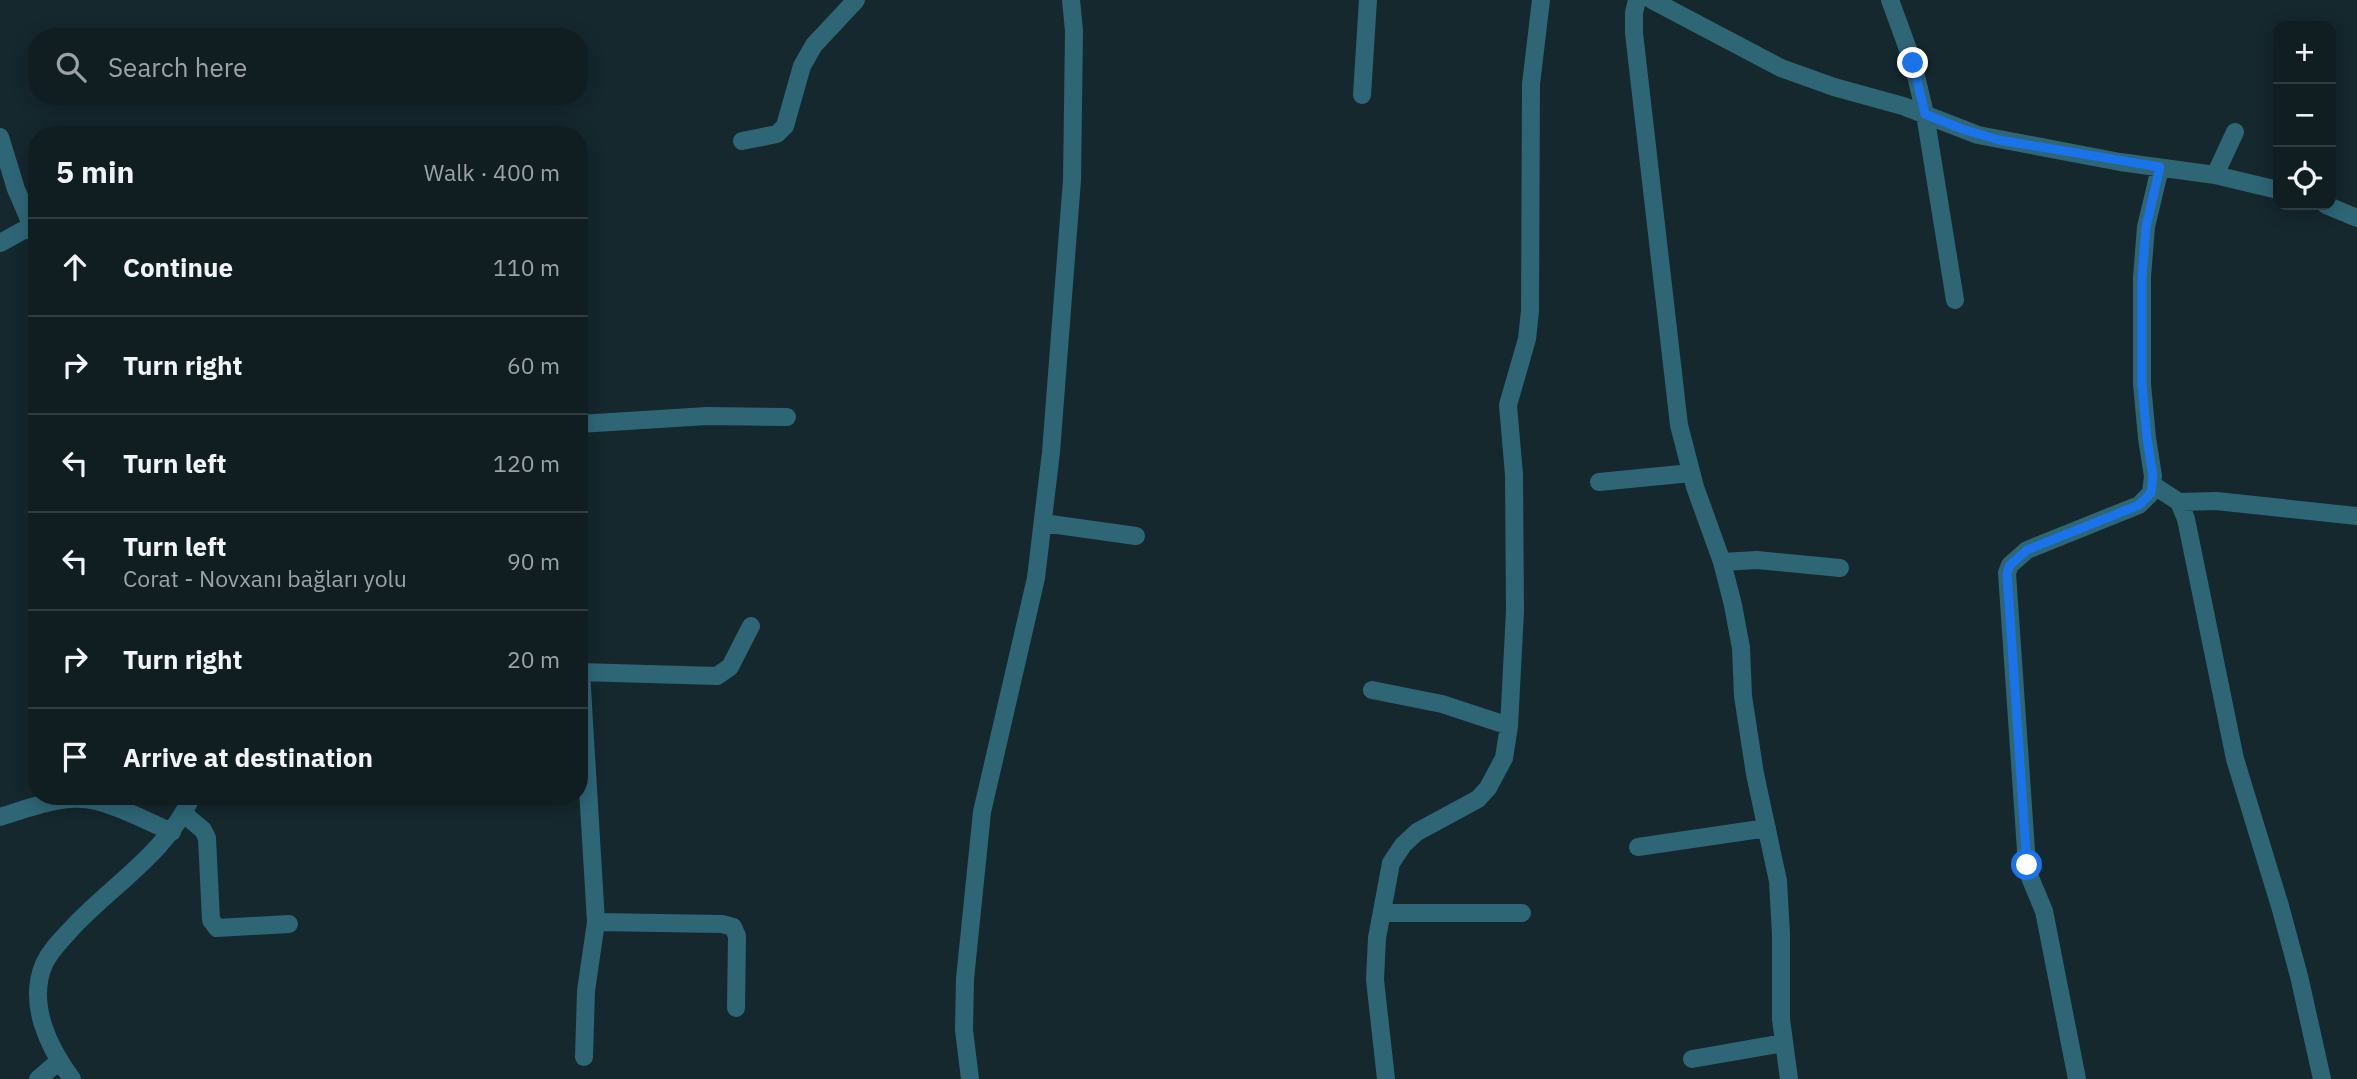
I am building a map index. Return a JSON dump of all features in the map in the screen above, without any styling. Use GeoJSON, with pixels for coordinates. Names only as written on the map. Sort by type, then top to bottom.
{"type":"FeatureCollection","features":[{"type":"Feature","properties":{"kind":"street"},"geometry":{"type":"LineString","coordinates":[[742,141],[777,134],[785,126],[802,66],[814,46],[856,0]]}},
{"type":"Feature","properties":{"kind":"street"},"geometry":{"type":"LineString","coordinates":[[970,1079],[964,1030],[965,979],[982,812],[1036,578],[1063,318],[1072,180],[1072,0]]}},
{"type":"Feature","properties":{"kind":"street"},"geometry":{"type":"LineString","coordinates":[[1362,95],[1368,0]]}},
{"type":"Feature","properties":{"kind":"street"},"geometry":{"type":"LineString","coordinates":[[1386,1079],[1375,980],[1377,938],[1391,863],[1403,845],[1417,832],[1478,799],[1488,788],[1504,758],[1509,726],[1515,611],[1514,475],[1508,405],[1527,339],[1530,311],[1531,84],[1541,0]]}},
{"type":"Feature","properties":{"kind":"street"},"geometry":{"type":"LineString","coordinates":[[1637,0],[1633,13],[1634,33],[1679,425],[1691,473],[1734,605],[1741,648],[1742,696],[1778,881],[1781,1019],[1789,1079]]}},
{"type":"Feature","properties":{"kind":"street"},"geometry":{"type":"LineString","coordinates":[[1652,0],[1804,78],[1925,114],[1970,132],[1999,140],[2215,174],[2273,189]]}},
{"type":"Feature","properties":{"kind":"street"},"geometry":{"type":"LineString","coordinates":[[1890,0],[1913,63],[1925,114],[1955,300]]}},
{"type":"Feature","properties":{"kind":"street"},"geometry":{"type":"LineString","coordinates":[[2215,174],[2235,132]]}},
{"type":"Feature","properties":{"kind":"street"},"geometry":{"type":"LineString","coordinates":[[0,137],[28,218]]}},
{"type":"Feature","properties":{"kind":"street"},"geometry":{"type":"LineString","coordinates":[[2077,1079],[2044,911],[2027,865],[2007,573],[2010,565],[2027,550],[2139,505],[2151,493],[2153,485],[2142,384],[2142,277],[2146,227],[2160,167]]}},
{"type":"Feature","properties":{"kind":"street"},"geometry":{"type":"LineString","coordinates":[[2336,209],[2357,218]]}},
{"type":"Feature","properties":{"kind":"street"},"geometry":{"type":"LineString","coordinates":[[0,243],[28,234]]}},
{"type":"Feature","properties":{"kind":"street"},"geometry":{"type":"LineString","coordinates":[[588,423],[694,417],[788,416]]}},
{"type":"Feature","properties":{"kind":"street"},"geometry":{"type":"LineString","coordinates":[[1599,482],[1691,473]]}},
{"type":"Feature","properties":{"kind":"street"},"geometry":{"type":"LineString","coordinates":[[2153,485],[2179,502],[2216,500],[2357,516]]}},
{"type":"Feature","properties":{"kind":"street"},"geometry":{"type":"LineString","coordinates":[[2179,502],[2191,538],[2235,759],[2280,906],[2322,1079]]}},
{"type":"Feature","properties":{"kind":"street"},"geometry":{"type":"LineString","coordinates":[[1043,523],[1136,536]]}},
{"type":"Feature","properties":{"kind":"street"},"geometry":{"type":"LineString","coordinates":[[1722,562],[1757,560],[1840,568]]}},
{"type":"Feature","properties":{"kind":"street"},"geometry":{"type":"LineString","coordinates":[[588,671],[717,676],[730,667],[751,626]]}},
{"type":"Feature","properties":{"kind":"street"},"geometry":{"type":"LineString","coordinates":[[1371,691],[1442,704],[1509,726]]}},
{"type":"Feature","properties":{"kind":"street"},"geometry":{"type":"LineString","coordinates":[[584,1057],[586,991],[596,922],[588,796]]}},
{"type":"Feature","properties":{"kind":"street"},"geometry":{"type":"LineString","coordinates":[[0,817],[41,805]]}},
{"type":"Feature","properties":{"kind":"street"},"geometry":{"type":"LineString","coordinates":[[107,805],[172,832]]}},
{"type":"Feature","properties":{"kind":"street"},"geometry":{"type":"LineString","coordinates":[[72,1079],[50,1043],[40,1011],[40,980],[44,964],[55,947],[80,920],[172,832],[188,805]]}},
{"type":"Feature","properties":{"kind":"street"},"geometry":{"type":"LineString","coordinates":[[184,814],[203,830],[207,838],[211,920],[217,928],[289,923]]}},
{"type":"Feature","properties":{"kind":"street"},"geometry":{"type":"LineString","coordinates":[[1638,847],[1767,828]]}},
{"type":"Feature","properties":{"kind":"street"},"geometry":{"type":"LineString","coordinates":[[1382,913],[1522,913]]}},
{"type":"Feature","properties":{"kind":"street"},"geometry":{"type":"LineString","coordinates":[[596,922],[722,923],[733,928],[737,936],[736,1008]]}},
{"type":"Feature","properties":{"kind":"street"},"geometry":{"type":"LineString","coordinates":[[1692,1059],[1784,1043]]}},
{"type":"Feature","properties":{"kind":"street"},"geometry":{"type":"LineString","coordinates":[[38,1079],[59,1061]]}},
{"type":"Feature","properties":{"kind":"route"},"geometry":{"type":"LineString","coordinates":[[1913,63],[1925,114],[1978,135],[1999,140],[2160,167],[2146,227],[2142,277],[2142,384],[2153,476],[2151,493],[2139,505],[2027,550],[2016,558],[2007,573],[2027,865]]}}]}
